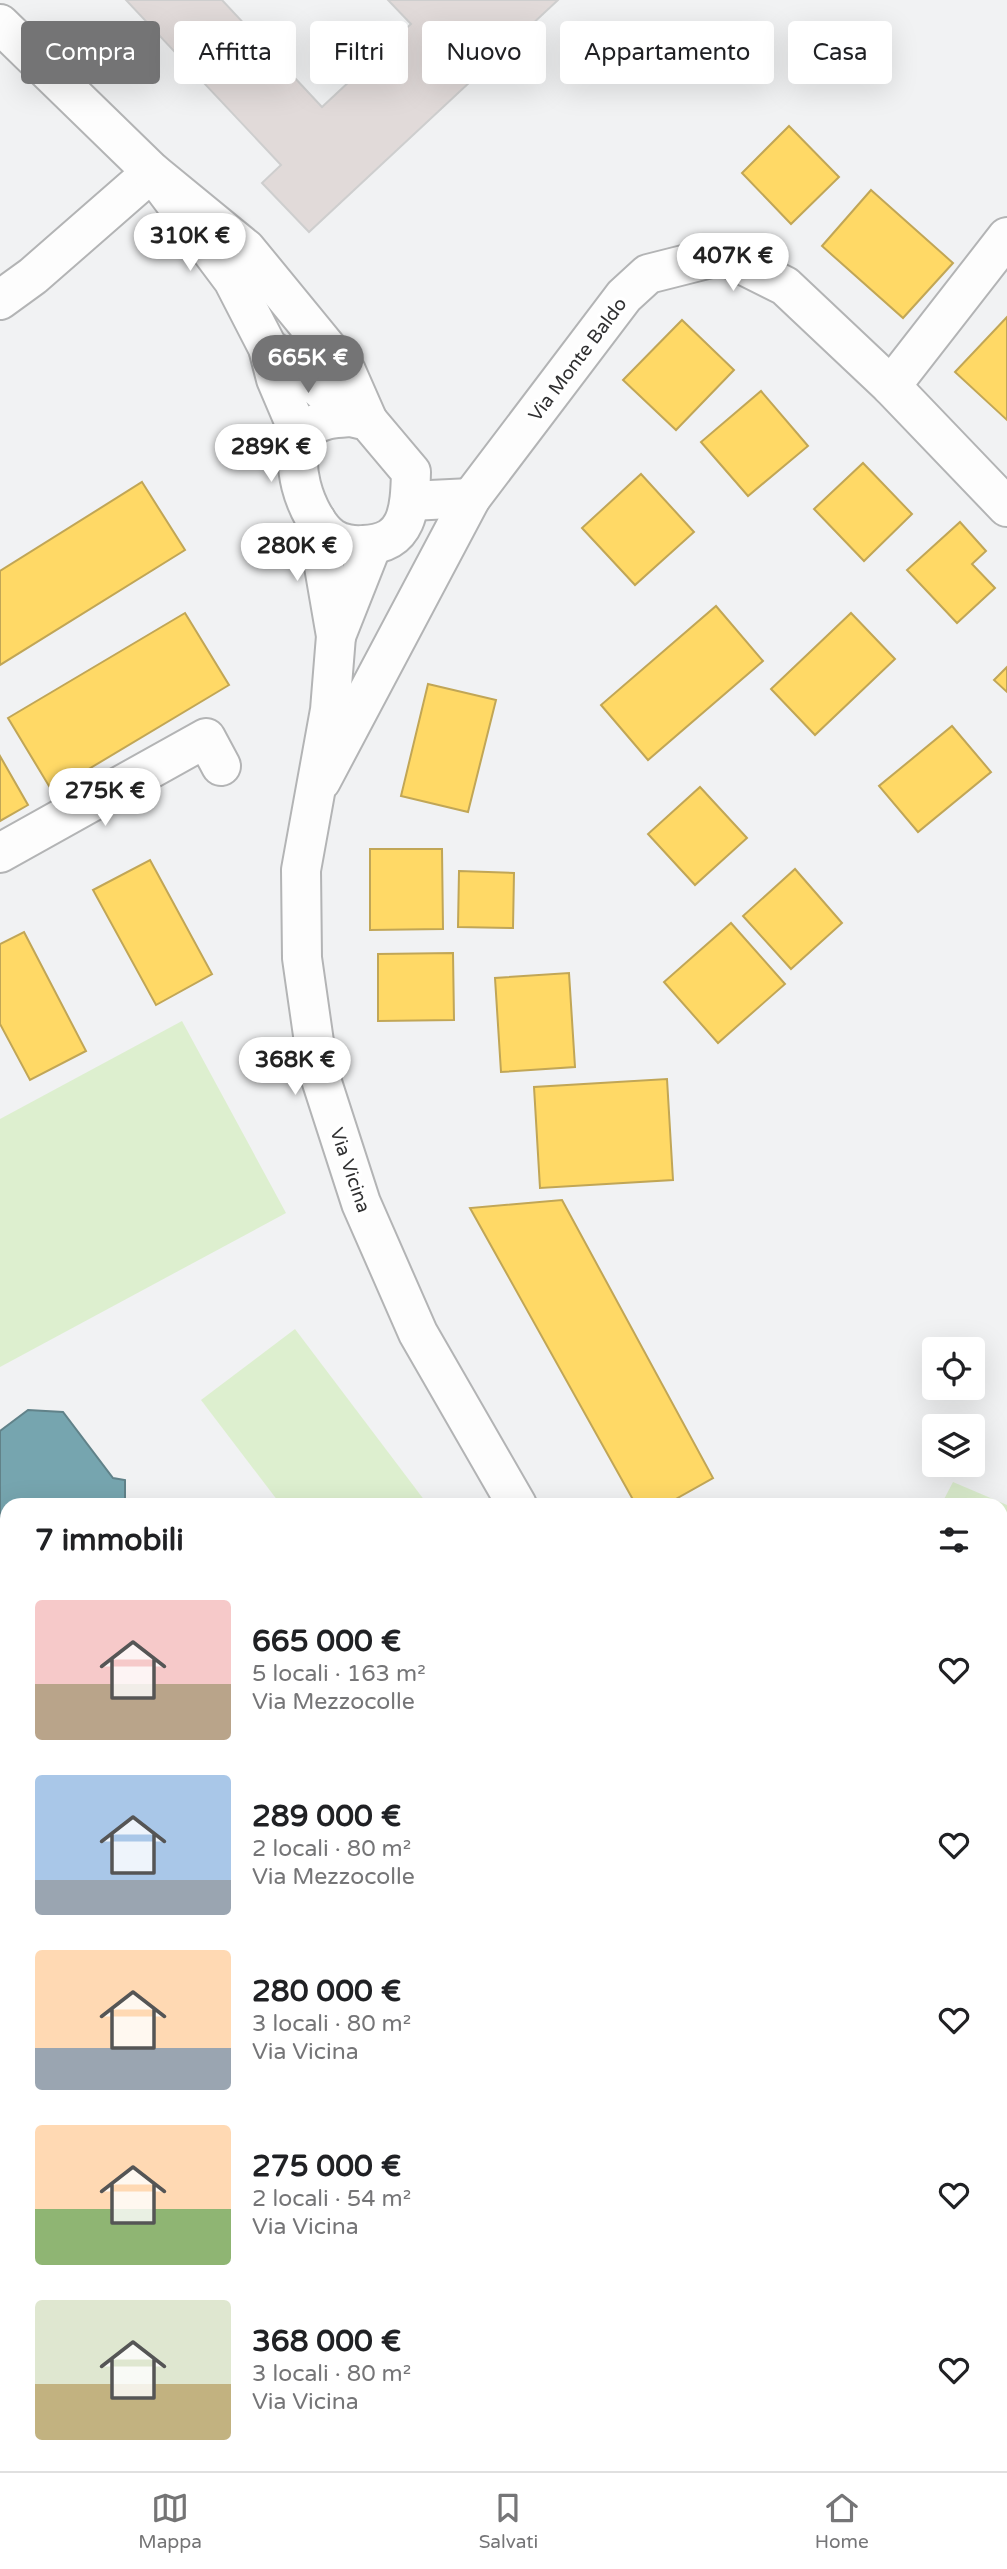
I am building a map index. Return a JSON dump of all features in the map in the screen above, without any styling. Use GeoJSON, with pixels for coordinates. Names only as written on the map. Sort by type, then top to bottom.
{"type":"FeatureCollection","features":[{"type":"Feature","properties":{"kind":"street"},"geometry":{"type":"LineString","coordinates":[[0,24],[152,172],[246,249],[346,372],[359,419]]}},
{"type":"Feature","properties":{"kind":"street"},"geometry":{"type":"LineString","coordinates":[[0,300],[33,276],[152,172]]}},
{"type":"Feature","properties":{"kind":"street"},"geometry":{"type":"LineString","coordinates":[[152,172],[233,280],[268,348],[276,379],[302,440]]}},
{"type":"Feature","properties":{"kind":"street"},"geometry":{"type":"LineString","coordinates":[[891,386],[1007,237]]}},
{"type":"Feature","properties":{"kind":"street","name":"Via Monte Baldo"},"geometry":{"type":"LineString","coordinates":[[316,789],[471,498],[624,296],[648,274],[723,255],[785,286],[891,386],[1007,507]]}},
{"type":"Feature","properties":{"kind":"street"},"geometry":{"type":"LineString","coordinates":[[268,348],[359,419],[411,472],[411,502],[407,517],[391,539],[372,545],[354,546],[333,539],[316,520],[303,493],[297,459],[302,440],[310,428],[323,421],[359,419]]}},
{"type":"Feature","properties":{"kind":"street"},"geometry":{"type":"LineString","coordinates":[[411,502],[471,498]]}},
{"type":"Feature","properties":{"kind":"street","name":"Via Vicina"},"geometry":{"type":"LineString","coordinates":[[316,520],[336,636],[330,710],[301,870],[302,958],[318,1070],[361,1203],[418,1333],[513,1498]]}},
{"type":"Feature","properties":{"kind":"street","name":"Via Vicina"},"geometry":{"type":"LineString","coordinates":[[336,636],[372,545]]}},
{"type":"Feature","properties":{"kind":"street"},"geometry":{"type":"LineString","coordinates":[[0,853],[206,738],[221,766]]}},
{"type":"Feature","properties":{"kind":"green space"},"geometry":{"type":"Polygon","coordinates":[[[182,1021],[286,1213],[0,1367],[0,1119],[182,1021]]]}},
{"type":"Feature","properties":{"kind":"green space"},"geometry":{"type":"Polygon","coordinates":[[[295,1329],[423,1498],[276,1498],[201,1400],[295,1329]]]}},
{"type":"Feature","properties":{"kind":"green space"},"geometry":{"type":"Polygon","coordinates":[[[953,1482],[991,1498],[945,1498],[953,1482]]]}},
{"type":"Feature","properties":{"kind":"building: Abitazioni"},"geometry":{"type":"Polygon","coordinates":[[[789,126],[839,177],[791,224],[742,173],[789,126]]]}},
{"type":"Feature","properties":{"kind":"building: Abitazioni"},"geometry":{"type":"Polygon","coordinates":[[[871,190],[953,263],[903,318],[822,246],[871,190]]]}},
{"type":"Feature","properties":{"kind":"building: Abitazioni"},"geometry":{"type":"Polygon","coordinates":[[[1007,317],[1007,420],[955,372],[1007,317]]]}},
{"type":"Feature","properties":{"kind":"building: Abitazioni"},"geometry":{"type":"Polygon","coordinates":[[[682,320],[734,370],[676,430],[623,380],[682,320]]]}},
{"type":"Feature","properties":{"kind":"building: Abitazioni"},"geometry":{"type":"Polygon","coordinates":[[[761,391],[808,446],[748,496],[701,442],[761,391]]]}},
{"type":"Feature","properties":{"kind":"building: Abitazioni"},"geometry":{"type":"Polygon","coordinates":[[[863,463],[912,514],[864,561],[814,509],[863,463]]]}},
{"type":"Feature","properties":{"kind":"building: Abitazioni"},"geometry":{"type":"Polygon","coordinates":[[[641,474],[694,532],[635,585],[582,528],[641,474]]]}},
{"type":"Feature","properties":{"kind":"building: Abitazioni"},"geometry":{"type":"Polygon","coordinates":[[[142,482],[185,550],[0,665],[0,571],[142,482]]]}},
{"type":"Feature","properties":{"kind":"building: Abitazioni"},"geometry":{"type":"Polygon","coordinates":[[[960,522],[986,551],[972,564],[995,588],[957,623],[907,570],[960,522]]]}},
{"type":"Feature","properties":{"kind":"building: Abitazioni"},"geometry":{"type":"Polygon","coordinates":[[[716,606],[763,661],[648,760],[601,705],[716,606]]]}},
{"type":"Feature","properties":{"kind":"building: Abitazioni"},"geometry":{"type":"Polygon","coordinates":[[[185,613],[229,685],[52,791],[8,718],[185,613]]]}},
{"type":"Feature","properties":{"kind":"building: Abitazioni"},"geometry":{"type":"Polygon","coordinates":[[[851,613],[895,659],[815,735],[771,689],[851,613]]]}},
{"type":"Feature","properties":{"kind":"building: Abitazioni"},"geometry":{"type":"Polygon","coordinates":[[[1007,667],[1007,692],[994,680],[1007,667]]]}},
{"type":"Feature","properties":{"kind":"building: Abitazioni"},"geometry":{"type":"Polygon","coordinates":[[[428,684],[496,700],[468,812],[401,796],[428,684]]]}},
{"type":"Feature","properties":{"kind":"building: Abitazioni"},"geometry":{"type":"Polygon","coordinates":[[[952,726],[991,772],[918,832],[879,786],[952,726]]]}},
{"type":"Feature","properties":{"kind":"building: Abitazioni"},"geometry":{"type":"Polygon","coordinates":[[[0,756],[28,805],[0,821],[0,756]]]}},
{"type":"Feature","properties":{"kind":"building: Abitazioni"},"geometry":{"type":"Polygon","coordinates":[[[700,787],[747,838],[695,885],[648,834],[700,787]]]}},
{"type":"Feature","properties":{"kind":"building: Abitazioni"},"geometry":{"type":"Polygon","coordinates":[[[370,849],[442,849],[443,929],[370,930],[370,849]]]}},
{"type":"Feature","properties":{"kind":"building: Abitazioni"},"geometry":{"type":"Polygon","coordinates":[[[150,860],[212,974],[156,1005],[93,890],[150,860]]]}},
{"type":"Feature","properties":{"kind":"building: Abitazioni"},"geometry":{"type":"Polygon","coordinates":[[[795,869],[842,923],[791,969],[743,916],[795,869]]]}},
{"type":"Feature","properties":{"kind":"building: Abitazioni"},"geometry":{"type":"Polygon","coordinates":[[[459,871],[514,873],[513,928],[458,927],[459,871]]]}},
{"type":"Feature","properties":{"kind":"building: Abitazioni"},"geometry":{"type":"Polygon","coordinates":[[[731,923],[785,984],[718,1043],[664,982],[731,923]]]}},
{"type":"Feature","properties":{"kind":"building: Abitazioni"},"geometry":{"type":"Polygon","coordinates":[[[24,932],[86,1051],[30,1080],[0,1024],[0,944],[24,932]]]}},
{"type":"Feature","properties":{"kind":"building: Abitazioni"},"geometry":{"type":"Polygon","coordinates":[[[453,953],[454,1020],[378,1021],[378,954],[453,953]]]}},
{"type":"Feature","properties":{"kind":"building: Abitazioni"},"geometry":{"type":"Polygon","coordinates":[[[569,973],[575,1067],[501,1072],[495,978],[569,973]]]}},
{"type":"Feature","properties":{"kind":"building: Abitazioni"},"geometry":{"type":"Polygon","coordinates":[[[667,1079],[673,1180],[540,1188],[534,1087],[667,1079]]]}},
{"type":"Feature","properties":{"kind":"building: Abitazioni"},"geometry":{"type":"Polygon","coordinates":[[[562,1200],[713,1478],[677,1498],[632,1498],[470,1208],[562,1200]]]}},
{"type":"Feature","properties":{"kind":"building: Pubblico"},"geometry":{"type":"Polygon","coordinates":[[[28,1410],[63,1412],[113,1478],[125,1480],[125,1498],[0,1498],[0,1431],[28,1410]]]}},
{"type":"Feature","properties":{"kind":"building: Altro"},"geometry":{"type":"Polygon","coordinates":[[[126,0],[222,0],[242,21],[174,21],[174,51],[160,36],[160,21],[146,21],[126,0]]]}},
{"type":"Feature","properties":{"kind":"building: Altro"},"geometry":{"type":"Polygon","coordinates":[[[388,0],[558,0],[535,21],[422,21],[422,84],[468,84],[309,232],[262,183],[281,165],[205,84],[296,84],[296,79],[322,107],[347,84],[408,84],[408,27],[411,24],[388,0]]]}}]}
